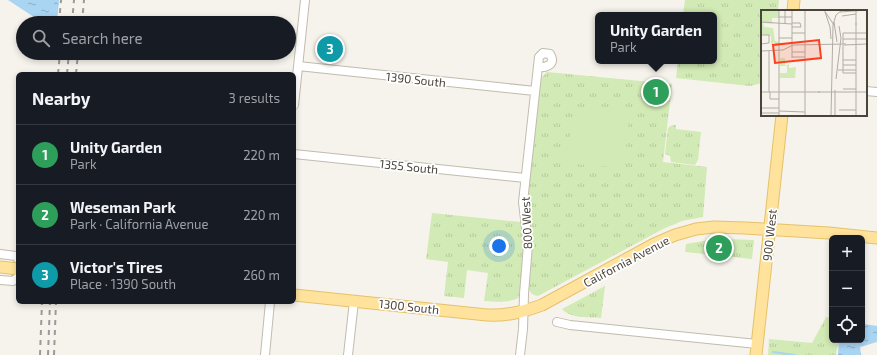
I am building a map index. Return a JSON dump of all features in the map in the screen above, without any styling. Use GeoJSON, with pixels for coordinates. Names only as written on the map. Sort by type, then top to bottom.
{"type":"FeatureCollection","features":[{"type":"Feature","properties":{"kind":"main road"},"geometry":{"type":"LineString","coordinates":[[793,10],[794,0]]}},
{"type":"Feature","properties":{"kind":"main road","name":"900 West"},"geometry":{"type":"LineString","coordinates":[[756,350],[782,116]]}},
{"type":"Feature","properties":{"kind":"main road","name":"California Avenue"},"geometry":{"type":"LineString","coordinates":[[523,312],[548,303],[654,244],[686,232],[714,227],[829,232],[877,238]]}},
{"type":"Feature","properties":{"kind":"main road"},"geometry":{"type":"LineString","coordinates":[[0,267],[16,268]]}},
{"type":"Feature","properties":{"kind":"main road","name":"1300 South"},"geometry":{"type":"LineString","coordinates":[[296,295],[487,315],[523,312]]}},
{"type":"Feature","properties":{"kind":"street"},"geometry":{"type":"LineString","coordinates":[[296,86],[305,0]]}},
{"type":"Feature","properties":{"kind":"street","name":"1390 South"},"geometry":{"type":"LineString","coordinates":[[298,66],[535,91]]}},
{"type":"Feature","properties":{"kind":"street","name":"800 West"},"geometry":{"type":"LineString","coordinates":[[520,355],[528,245],[523,209],[525,178],[538,67]]}},
{"type":"Feature","properties":{"kind":"street"},"geometry":{"type":"LineString","coordinates":[[867,91],[877,92]]}},
{"type":"Feature","properties":{"kind":"street","name":"1355 South"},"geometry":{"type":"LineString","coordinates":[[296,154],[525,178]]}},
{"type":"Feature","properties":{"kind":"street"},"geometry":{"type":"LineString","coordinates":[[0,254],[16,256]]}},
{"type":"Feature","properties":{"kind":"street"},"geometry":{"type":"LineString","coordinates":[[0,280],[13,281],[16,279]]}},
{"type":"Feature","properties":{"kind":"street"},"geometry":{"type":"LineString","coordinates":[[348,355],[354,301]]}},
{"type":"Feature","properties":{"kind":"street"},"geometry":{"type":"LineString","coordinates":[[265,355],[270,304]]}},
{"type":"Feature","properties":{"kind":"street"},"geometry":{"type":"LineString","coordinates":[[557,322],[756,350]]}},
{"type":"Feature","properties":{"kind":"green space"},"geometry":{"type":"Polygon","coordinates":[[[685,0],[779,0],[778,10],[761,10],[761,83],[750,86],[676,78],[678,64],[717,64],[717,12],[683,12],[685,0]]]}},
{"type":"Feature","properties":{"kind":"green space"},"geometry":{"type":"Polygon","coordinates":[[[547,72],[672,84],[663,162],[707,167],[703,217],[682,221],[663,229],[538,296],[532,294],[529,289],[533,241],[527,204],[540,83],[542,77],[547,72]]]}},
{"type":"Feature","properties":{"kind":"green space"},"geometry":{"type":"Polygon","coordinates":[[[643,82],[672,85],[670,102],[641,99],[643,82]]]}},
{"type":"Feature","properties":{"kind":"green space"},"geometry":{"type":"Polygon","coordinates":[[[605,108],[630,109],[624,168],[565,163],[570,135],[574,128],[586,116],[605,108]]]}},
{"type":"Feature","properties":{"kind":"green space"},"geometry":{"type":"Polygon","coordinates":[[[672,125],[676,125],[676,129],[701,132],[698,160],[695,165],[671,162],[670,156],[665,154],[668,128],[672,125]]]}},
{"type":"Feature","properties":{"kind":"green space"},"geometry":{"type":"Polygon","coordinates":[[[432,213],[521,222],[524,238],[524,260],[518,298],[514,300],[497,302],[484,301],[488,273],[467,270],[464,298],[444,296],[448,262],[426,259],[432,213]]]}},
{"type":"Feature","properties":{"kind":"green space"},"geometry":{"type":"Polygon","coordinates":[[[726,239],[754,240],[752,259],[685,252],[686,244],[726,239]]]}},
{"type":"Feature","properties":{"kind":"green space"},"geometry":{"type":"Polygon","coordinates":[[[605,286],[601,318],[575,316],[562,309],[605,286]]]}},
{"type":"Feature","properties":{"kind":"green space"},"geometry":{"type":"Polygon","coordinates":[[[826,317],[829,318],[829,343],[840,343],[837,348],[836,355],[768,355],[769,339],[812,343],[826,317]]]}},
{"type":"Feature","properties":{"kind":"water"},"geometry":{"type":"Polygon","coordinates":[[[8,0],[59,0],[58,16],[32,16],[8,0]]]}},
{"type":"Feature","properties":{"kind":"water"},"geometry":{"type":"Polygon","coordinates":[[[865,324],[877,326],[877,342],[860,347],[861,355],[838,355],[839,343],[865,343],[865,324]]]}},
{"type":"Feature","properties":{"kind":"waterway"},"geometry":{"type":"LineString","coordinates":[[773,352],[795,355]]}},
{"type":"Feature","properties":{"kind":"railway"},"geometry":{"type":"LineString","coordinates":[[60,16],[61,0]]}},
{"type":"Feature","properties":{"kind":"railway"},"geometry":{"type":"LineString","coordinates":[[73,16],[74,0]]}},
{"type":"Feature","properties":{"kind":"railway"},"geometry":{"type":"LineString","coordinates":[[83,16],[84,0]]}},
{"type":"Feature","properties":{"kind":"railway"},"geometry":{"type":"LineString","coordinates":[[58,72],[59,60]]}},
{"type":"Feature","properties":{"kind":"railway"},"geometry":{"type":"LineString","coordinates":[[67,72],[68,60]]}},
{"type":"Feature","properties":{"kind":"railway"},"geometry":{"type":"LineString","coordinates":[[76,72],[77,60]]}},
{"type":"Feature","properties":{"kind":"railway"},"geometry":{"type":"LineString","coordinates":[[40,355],[42,304]]}},
{"type":"Feature","properties":{"kind":"railway"},"geometry":{"type":"LineString","coordinates":[[48,355],[50,304]]}},
{"type":"Feature","properties":{"kind":"railway"},"geometry":{"type":"LineString","coordinates":[[54,355],[56,304]]}},
{"type":"Feature","properties":{"kind":"place","name":"Victor's Tires"},"geometry":{"type":"Point","coordinates":[330,49]}},
{"type":"Feature","properties":{"kind":"place","name":"Unity Garden"},"geometry":{"type":"Point","coordinates":[656,92]}},
{"type":"Feature","properties":{"kind":"place","name":"Weseman Park"},"geometry":{"type":"Point","coordinates":[719,248]}}]}
